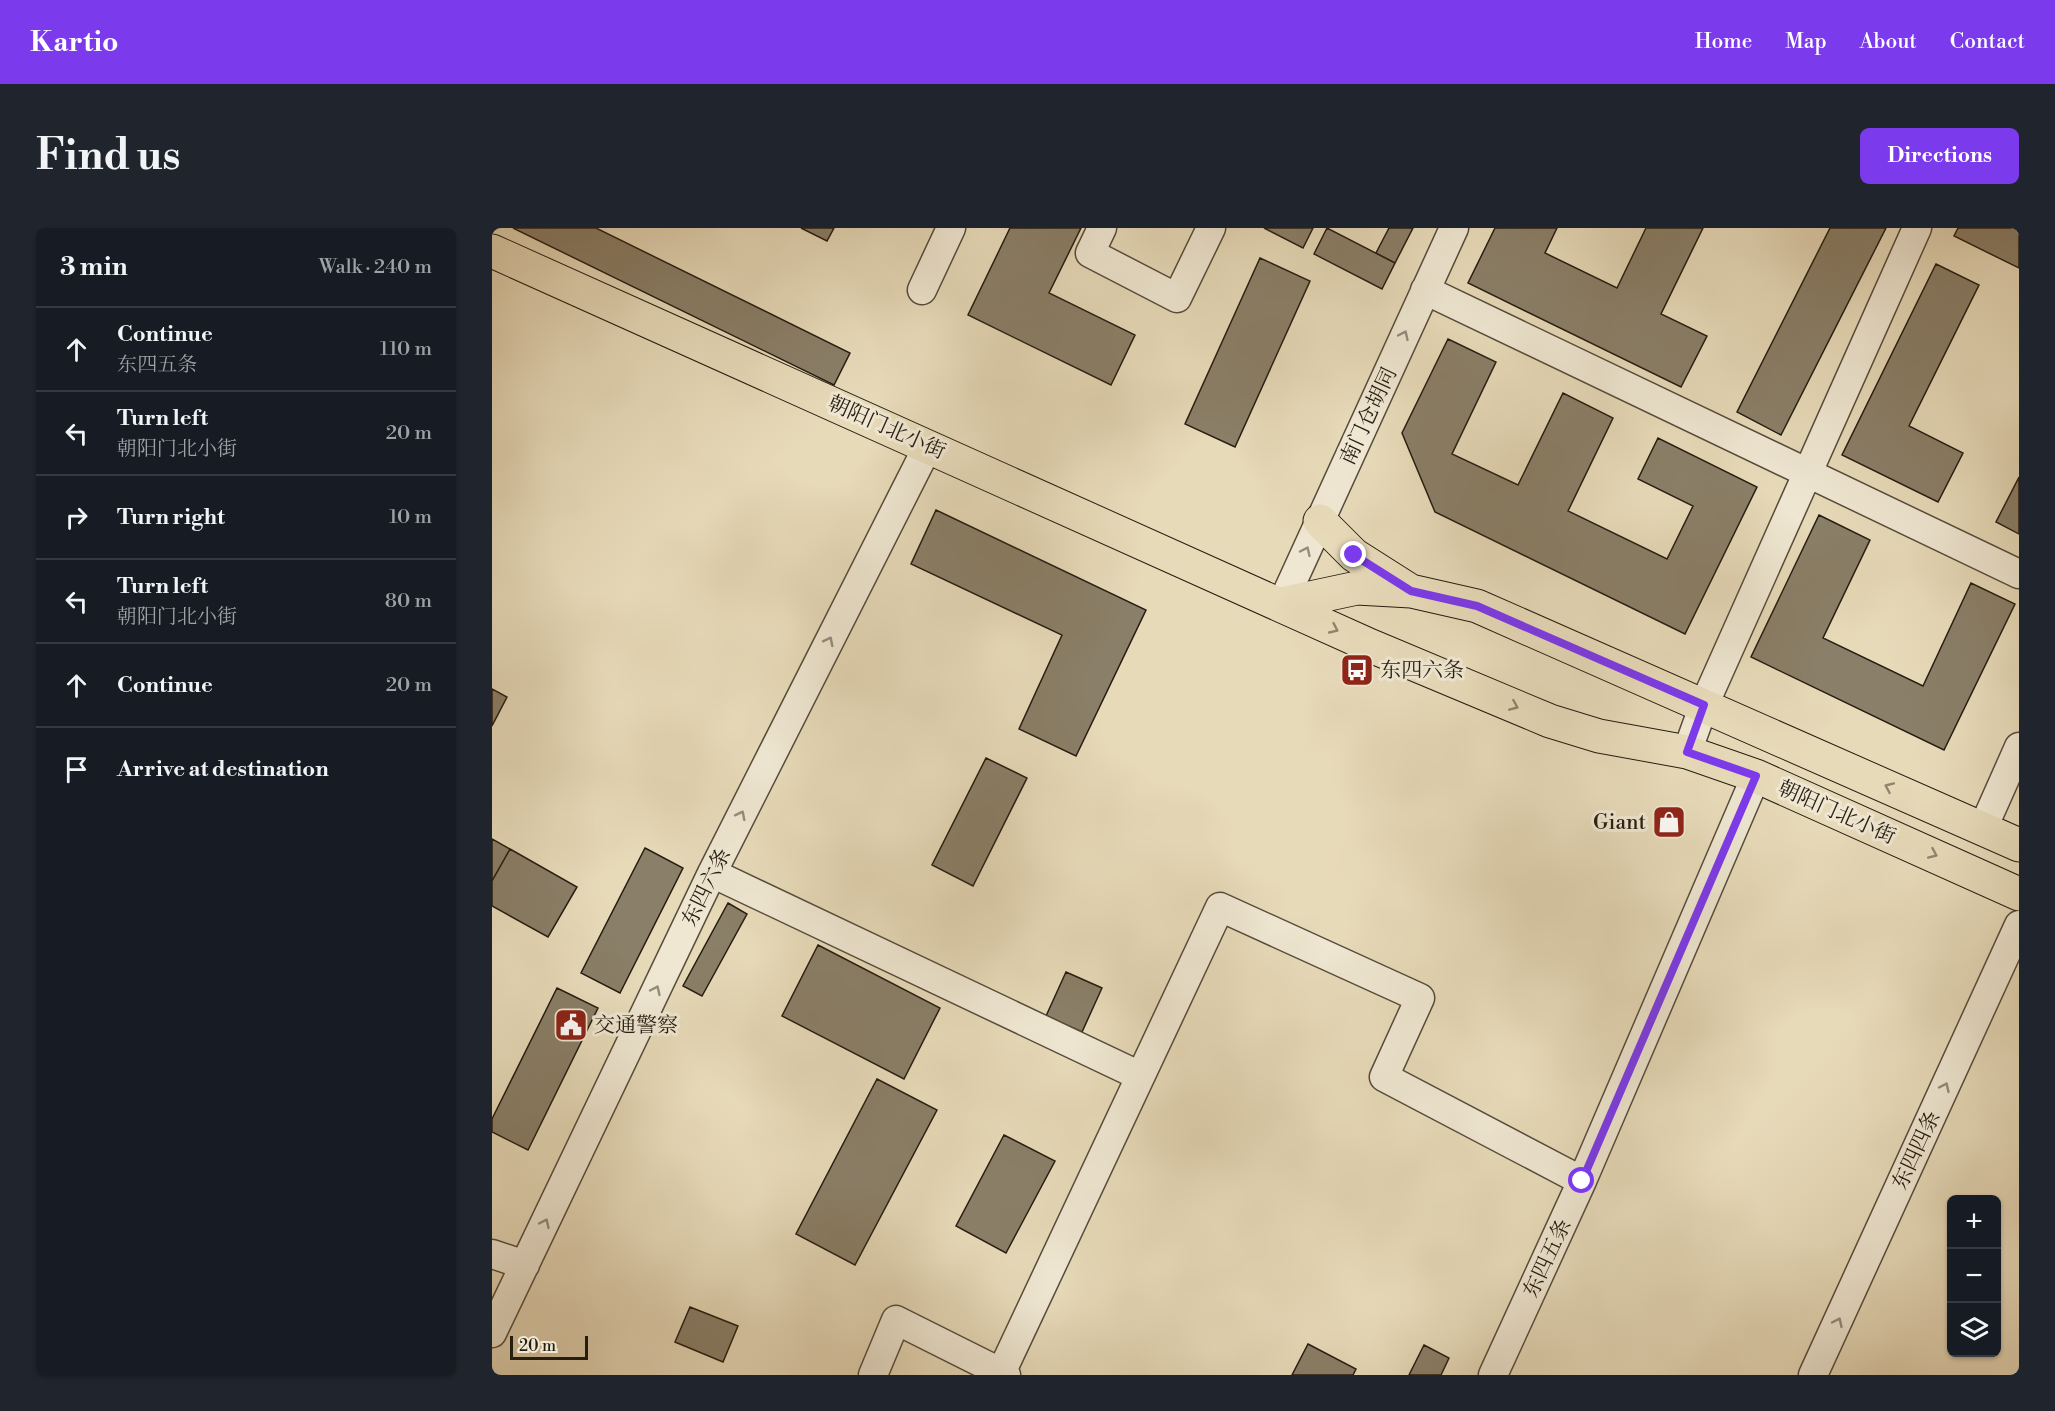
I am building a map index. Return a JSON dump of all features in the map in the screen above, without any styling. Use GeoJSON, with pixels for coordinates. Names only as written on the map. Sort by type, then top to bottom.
{"type":"FeatureCollection","features":[{"type":"Feature","properties":{"kind":"main road","name":"朝阳门北小街"},"geometry":{"type":"LineString","coordinates":[[492,251],[1282,604],[1371,646],[1550,721],[1599,736],[1687,752],[1756,776],[2019,894]]}},
{"type":"Feature","properties":{"kind":"main road"},"geometry":{"type":"LineString","coordinates":[[1320,521],[1354,555],[1411,591]]}},
{"type":"Feature","properties":{"kind":"main road","name":"朝阳门北小街"},"geometry":{"type":"LineString","coordinates":[[1282,604],[1357,588],[1411,591],[1477,606],[2019,845]]}},
{"type":"Feature","properties":{"kind":"street"},"geometry":{"type":"LineString","coordinates":[[922,290],[951,228]]}},
{"type":"Feature","properties":{"kind":"street"},"geometry":{"type":"LineString","coordinates":[[1102,228],[1090,253],[1177,298],[1211,228]]}},
{"type":"Feature","properties":{"kind":"street","name":"南门仓胡同"},"geometry":{"type":"LineString","coordinates":[[1282,604],[1454,228]]}},
{"type":"Feature","properties":{"kind":"street"},"geometry":{"type":"LineString","coordinates":[[1687,752],[1704,705],[1917,228]]}},
{"type":"Feature","properties":{"kind":"street"},"geometry":{"type":"LineString","coordinates":[[1425,290],[2019,574]]}},
{"type":"Feature","properties":{"kind":"street","name":"东四六条"},"geometry":{"type":"LineString","coordinates":[[492,1333],[712,873],[928,446]]}},
{"type":"Feature","properties":{"kind":"street"},"geometry":{"type":"LineString","coordinates":[[1983,828],[2019,747]]}},
{"type":"Feature","properties":{"kind":"street","name":"东四五条"},"geometry":{"type":"LineString","coordinates":[[1493,1375],[1582,1181],[1756,776]]}},
{"type":"Feature","properties":{"kind":"street"},"geometry":{"type":"LineString","coordinates":[[712,873],[1138,1075]]}},
{"type":"Feature","properties":{"kind":"street"},"geometry":{"type":"LineString","coordinates":[[873,1375],[896,1320],[1004,1373],[1138,1075],[1220,907],[1420,999],[1384,1077],[1582,1181]]}},
{"type":"Feature","properties":{"kind":"street","name":"东四四条"},"geometry":{"type":"LineString","coordinates":[[1813,1375],[2019,925]]}},
{"type":"Feature","properties":{"kind":"street"},"geometry":{"type":"LineString","coordinates":[[492,1254],[525,1265]]}},
{"type":"Feature","properties":{"kind":"building"},"geometry":{"type":"Polygon","coordinates":[[[513,228],[596,228],[850,353],[834,385],[513,228]]]}},
{"type":"Feature","properties":{"kind":"building"},"geometry":{"type":"Polygon","coordinates":[[[801,228],[834,228],[827,241],[801,228]]]}},
{"type":"Feature","properties":{"kind":"building"},"geometry":{"type":"Polygon","coordinates":[[[1010,228],[1081,228],[1049,293],[1135,335],[1111,385],[968,315],[1010,228]]]}},
{"type":"Feature","properties":{"kind":"building"},"geometry":{"type":"Polygon","coordinates":[[[1264,228],[1313,228],[1303,248],[1264,228]]]}},
{"type":"Feature","properties":{"kind":"building"},"geometry":{"type":"Polygon","coordinates":[[[1327,228],[1395,263],[1382,289],[1314,254],[1327,228]]]}},
{"type":"Feature","properties":{"kind":"building"},"geometry":{"type":"Polygon","coordinates":[[[1389,228],[1413,228],[1395,263],[1376,253],[1389,228]]]}},
{"type":"Feature","properties":{"kind":"building"},"geometry":{"type":"Polygon","coordinates":[[[1495,228],[1557,228],[1545,253],[1617,288],[1646,228],[1703,228],[1661,314],[1707,336],[1681,387],[1468,283],[1495,228]]]}},
{"type":"Feature","properties":{"kind":"building"},"geometry":{"type":"Polygon","coordinates":[[[1830,228],[1886,228],[1781,435],[1737,412],[1830,228]]]}},
{"type":"Feature","properties":{"kind":"building"},"geometry":{"type":"Polygon","coordinates":[[[1958,228],[2019,228],[2019,268],[1954,236],[1958,228]]]}},
{"type":"Feature","properties":{"kind":"building"},"geometry":{"type":"Polygon","coordinates":[[[1260,258],[1310,281],[1235,447],[1185,424],[1260,258]]]}},
{"type":"Feature","properties":{"kind":"building"},"geometry":{"type":"Polygon","coordinates":[[[1936,264],[1979,285],[1909,426],[1963,453],[1938,502],[1842,455],[1936,264]]]}},
{"type":"Feature","properties":{"kind":"building"},"geometry":{"type":"Polygon","coordinates":[[[1448,339],[1496,362],[1452,454],[1518,485],[1563,393],[1613,418],[1568,511],[1667,559],[1693,506],[1638,479],[1658,438],[1757,487],[1685,634],[1435,512],[1402,433],[1448,339]]]}},
{"type":"Feature","properties":{"kind":"building"},"geometry":{"type":"Polygon","coordinates":[[[2019,477],[2019,534],[1996,522],[2019,477]]]}},
{"type":"Feature","properties":{"kind":"building"},"geometry":{"type":"Polygon","coordinates":[[[936,510],[1146,610],[1076,756],[1019,729],[1062,635],[911,564],[936,510]]]}},
{"type":"Feature","properties":{"kind":"building"},"geometry":{"type":"Polygon","coordinates":[[[1819,515],[1870,540],[1823,638],[1923,686],[1971,583],[2015,604],[1944,750],[1751,657],[1819,515]]]}},
{"type":"Feature","properties":{"kind":"building"},"geometry":{"type":"Polygon","coordinates":[[[492,689],[507,697],[492,726],[492,689]]]}},
{"type":"Feature","properties":{"kind":"building"},"geometry":{"type":"Polygon","coordinates":[[[986,758],[1027,778],[973,886],[932,865],[986,758]]]}},
{"type":"Feature","properties":{"kind":"building"},"geometry":{"type":"Polygon","coordinates":[[[492,839],[510,849],[492,881],[492,839]]]}},
{"type":"Feature","properties":{"kind":"building"},"geometry":{"type":"Polygon","coordinates":[[[645,848],[683,868],[620,993],[581,973],[645,848]]]}},
{"type":"Feature","properties":{"kind":"building"},"geometry":{"type":"Polygon","coordinates":[[[510,849],[577,887],[548,937],[492,906],[492,881],[510,849]]]}},
{"type":"Feature","properties":{"kind":"building"},"geometry":{"type":"Polygon","coordinates":[[[728,903],[747,914],[702,996],[683,986],[728,903]]]}},
{"type":"Feature","properties":{"kind":"building"},"geometry":{"type":"Polygon","coordinates":[[[818,945],[940,1008],[904,1079],[782,1016],[818,945]]]}},
{"type":"Feature","properties":{"kind":"building"},"geometry":{"type":"Polygon","coordinates":[[[1066,972],[1102,988],[1082,1032],[1046,1016],[1066,972]]]}},
{"type":"Feature","properties":{"kind":"building"},"geometry":{"type":"Polygon","coordinates":[[[557,988],[598,1008],[528,1150],[492,1132],[492,1119],[557,988]]]}},
{"type":"Feature","properties":{"kind":"building"},"geometry":{"type":"Polygon","coordinates":[[[877,1079],[937,1110],[855,1265],[796,1234],[877,1079]]]}},
{"type":"Feature","properties":{"kind":"building"},"geometry":{"type":"Polygon","coordinates":[[[1004,1135],[1055,1161],[1006,1253],[956,1226],[1004,1135]]]}},
{"type":"Feature","properties":{"kind":"building"},"geometry":{"type":"Polygon","coordinates":[[[690,1307],[738,1326],[723,1362],[675,1342],[690,1307]]]}},
{"type":"Feature","properties":{"kind":"building"},"geometry":{"type":"Polygon","coordinates":[[[1308,1344],[1356,1369],[1353,1375],[1292,1375],[1308,1344]]]}},
{"type":"Feature","properties":{"kind":"building"},"geometry":{"type":"Polygon","coordinates":[[[1424,1345],[1449,1358],[1441,1375],[1409,1375],[1424,1345]]]}},
{"type":"Feature","properties":{"kind":"place","name":"东四六条"},"geometry":{"type":"Point","coordinates":[1357,670]}},
{"type":"Feature","properties":{"kind":"place","name":"Giant"},"geometry":{"type":"Point","coordinates":[1669,822]}},
{"type":"Feature","properties":{"kind":"place","name":"交通警察"},"geometry":{"type":"Point","coordinates":[571,1025]}},
{"type":"Feature","properties":{"kind":"route"},"geometry":{"type":"LineString","coordinates":[[1354,555],[1411,591],[1477,606],[1704,705],[1687,752],[1756,776],[1582,1181]]}}]}
